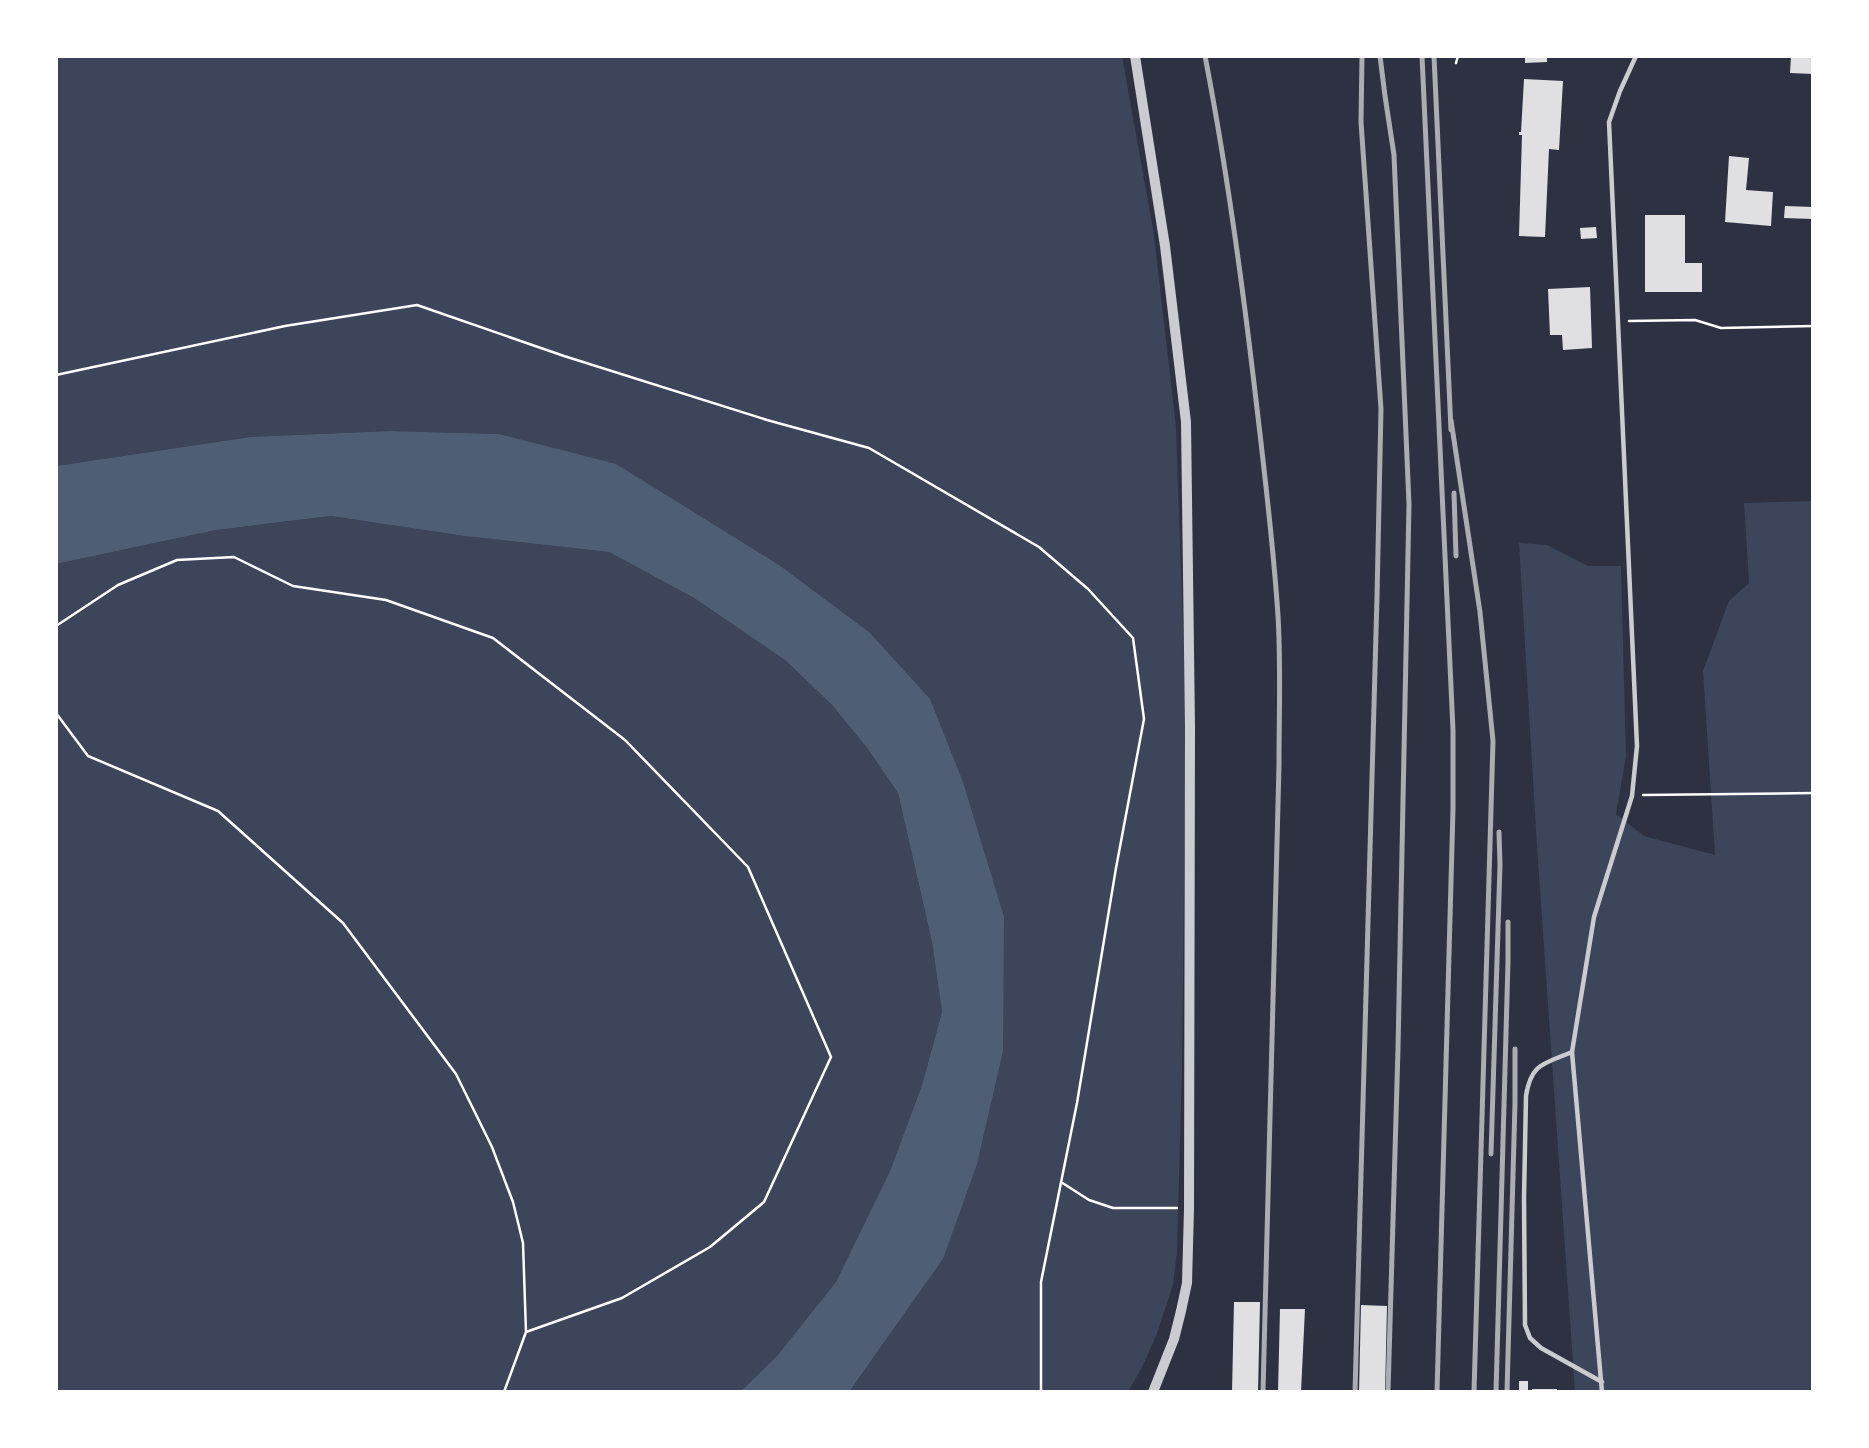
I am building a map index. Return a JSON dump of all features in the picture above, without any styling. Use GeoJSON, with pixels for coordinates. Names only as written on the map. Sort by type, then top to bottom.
{"type":"FeatureCollection","features":[{"type":"Feature","properties":{"kind":"street"},"geometry":{"type":"LineString","coordinates":[[1135,56],[1165,246],[1186,422],[1190,685],[1187,1283],[1174,1339],[1153,1392]]}},
{"type":"Feature","properties":{"kind":"lane"},"geometry":{"type":"LineString","coordinates":[[1602,1392],[1572,1052],[1594,917],[1632,796],[1637,746],[1609,122],[1636,56]]}},
{"type":"Feature","properties":{"kind":"lane"},"geometry":{"type":"LineString","coordinates":[[1572,1052],[1533,1071],[1528,1081],[1524,1185],[1525,1325],[1530,1338],[1541,1348],[1602,1383]]}},
{"type":"Feature","properties":{"kind":"path"},"geometry":{"type":"LineString","coordinates":[[1457,63],[1458,56]]}},
{"type":"Feature","properties":{"kind":"path"},"geometry":{"type":"LineString","coordinates":[[56,375],[285,326],[417,305],[564,356],[766,420],[869,448],[1039,547],[1088,589],[1133,638],[1144,719],[1077,1103],[1041,1282],[1041,1392]]}},
{"type":"Feature","properties":{"kind":"path"},"geometry":{"type":"LineString","coordinates":[[1618,321],[1695,320],[1721,328],[1813,326]]}},
{"type":"Feature","properties":{"kind":"path"},"geometry":{"type":"LineString","coordinates":[[56,626],[118,585],[177,560],[234,557],[293,586],[386,600],[493,638],[625,740],[748,867],[831,1058],[764,1202],[710,1247],[622,1298],[526,1332]]}},
{"type":"Feature","properties":{"kind":"path"},"geometry":{"type":"LineString","coordinates":[[56,713],[88,756],[218,811],[343,923],[456,1074],[492,1147],[513,1202],[523,1243],[526,1332],[504,1392]]}},
{"type":"Feature","properties":{"kind":"path"},"geometry":{"type":"LineString","coordinates":[[1632,796],[1813,793]]}},
{"type":"Feature","properties":{"kind":"path"},"geometry":{"type":"LineString","coordinates":[[1061,1182],[1089,1200],[1113,1208],[1180,1208]]}},
{"type":"Feature","properties":{"kind":"shaded area"},"geometry":{"type":"Polygon","coordinates":[[[56,56],[1122,56],[1154,235],[1176,427],[1186,711],[1177,1252],[1173,1285],[1156,1336],[1128,1392],[849,1392],[943,1259],[963,782],[499,434],[389,431],[250,437],[56,466],[56,56]]]}},
{"type":"Feature","properties":{"kind":"shaded area"},"geometry":{"type":"Polygon","coordinates":[[[389,431],[499,434],[616,464],[779,565],[870,633],[930,699],[963,782],[1004,917],[1003,1051],[977,1164],[943,1259],[849,1392],[740,1392],[777,1356],[836,1282],[890,1171],[922,1085],[942,1012],[932,942],[898,793],[867,748],[832,705],[785,660],[694,598],[609,552],[464,536],[331,516],[216,530],[56,564],[56,466],[250,437],[389,431]]]}},
{"type":"Feature","properties":{"kind":"shaded area"},"geometry":{"type":"Polygon","coordinates":[[[1813,501],[1813,1392],[1575,1392],[1519,543],[1547,545],[1588,566],[1621,566],[1626,756],[1616,814],[1644,836],[1715,855],[1703,671],[1729,601],[1749,583],[1744,503],[1813,501]]]}},
{"type":"Feature","properties":{"kind":"shaded area"},"geometry":{"type":"Polygon","coordinates":[[[331,516],[464,536],[609,552],[694,598],[785,660],[832,705],[867,748],[898,793],[932,942],[942,1012],[922,1085],[890,1171],[836,1283],[777,1356],[740,1392],[56,1392],[56,564],[216,530],[331,516]]]}},
{"type":"Feature","properties":{"kind":"building"},"geometry":{"type":"Polygon","coordinates":[[[1525,56],[1547,56],[1547,62],[1525,63],[1525,56]]]}},
{"type":"Feature","properties":{"kind":"building"},"geometry":{"type":"Polygon","coordinates":[[[1791,56],[1813,56],[1813,74],[1790,73],[1791,56]]]}},
{"type":"Feature","properties":{"kind":"building"},"geometry":{"type":"Polygon","coordinates":[[[1524,79],[1563,81],[1559,150],[1549,149],[1545,237],[1519,236],[1522,135],[1519,135],[1519,132],[1524,79]]]}},
{"type":"Feature","properties":{"kind":"building"},"geometry":{"type":"Polygon","coordinates":[[[1729,156],[1749,158],[1746,190],[1773,192],[1771,226],[1725,222],[1729,156]]]}},
{"type":"Feature","properties":{"kind":"building"},"geometry":{"type":"Polygon","coordinates":[[[1785,206],[1813,207],[1813,219],[1784,218],[1785,206]]]}},
{"type":"Feature","properties":{"kind":"building"},"geometry":{"type":"Polygon","coordinates":[[[1645,215],[1685,215],[1685,263],[1702,263],[1702,292],[1645,292],[1645,215]]]}},
{"type":"Feature","properties":{"kind":"building"},"geometry":{"type":"Polygon","coordinates":[[[1596,227],[1597,238],[1581,239],[1580,228],[1596,227]]]}},
{"type":"Feature","properties":{"kind":"building"},"geometry":{"type":"Polygon","coordinates":[[[1590,287],[1592,348],[1563,350],[1562,335],[1550,335],[1548,289],[1590,287]]]}},
{"type":"Feature","properties":{"kind":"building"},"geometry":{"type":"Polygon","coordinates":[[[1234,1302],[1260,1302],[1258,1392],[1232,1392],[1234,1302]]]}},
{"type":"Feature","properties":{"kind":"building"},"geometry":{"type":"Polygon","coordinates":[[[1361,1305],[1387,1306],[1385,1392],[1359,1392],[1361,1305]]]}},
{"type":"Feature","properties":{"kind":"building"},"geometry":{"type":"Polygon","coordinates":[[[1280,1309],[1305,1309],[1301,1392],[1278,1392],[1280,1309]]]}},
{"type":"Feature","properties":{"kind":"building"},"geometry":{"type":"Polygon","coordinates":[[[1519,1381],[1528,1381],[1528,1392],[1519,1392],[1519,1381]]]}},
{"type":"Feature","properties":{"kind":"building"},"geometry":{"type":"Polygon","coordinates":[[[1532,1389],[1557,1389],[1557,1392],[1532,1392],[1532,1389]]]}},
{"type":"Feature","properties":{"kind":"railway"},"geometry":{"type":"LineString","coordinates":[[1205,56],[1244,301],[1271,528],[1279,634],[1279,765],[1263,1392]]}},
{"type":"Feature","properties":{"kind":"railway"},"geometry":{"type":"LineString","coordinates":[[1355,1392],[1381,409],[1361,122],[1362,56]]}},
{"type":"Feature","properties":{"kind":"railway"},"geometry":{"type":"LineString","coordinates":[[1380,56],[1394,155],[1409,504],[1388,1392]]}},
{"type":"Feature","properties":{"kind":"railway"},"geometry":{"type":"LineString","coordinates":[[1422,56],[1453,730],[1437,1392]]}},
{"type":"Feature","properties":{"kind":"railway"},"geometry":{"type":"LineString","coordinates":[[1434,56],[1451,430]]}},
{"type":"Feature","properties":{"kind":"railway"},"geometry":{"type":"LineString","coordinates":[[1451,420],[1480,612],[1493,741],[1474,1392]]}},
{"type":"Feature","properties":{"kind":"railway"},"geometry":{"type":"LineString","coordinates":[[1454,493],[1456,556]]}},
{"type":"Feature","properties":{"kind":"railway"},"geometry":{"type":"LineString","coordinates":[[1491,1154],[1499,832]]}},
{"type":"Feature","properties":{"kind":"railway"},"geometry":{"type":"LineString","coordinates":[[1496,1392],[1508,922]]}},
{"type":"Feature","properties":{"kind":"railway"},"geometry":{"type":"LineString","coordinates":[[1507,1392],[1515,1049]]}}]}
